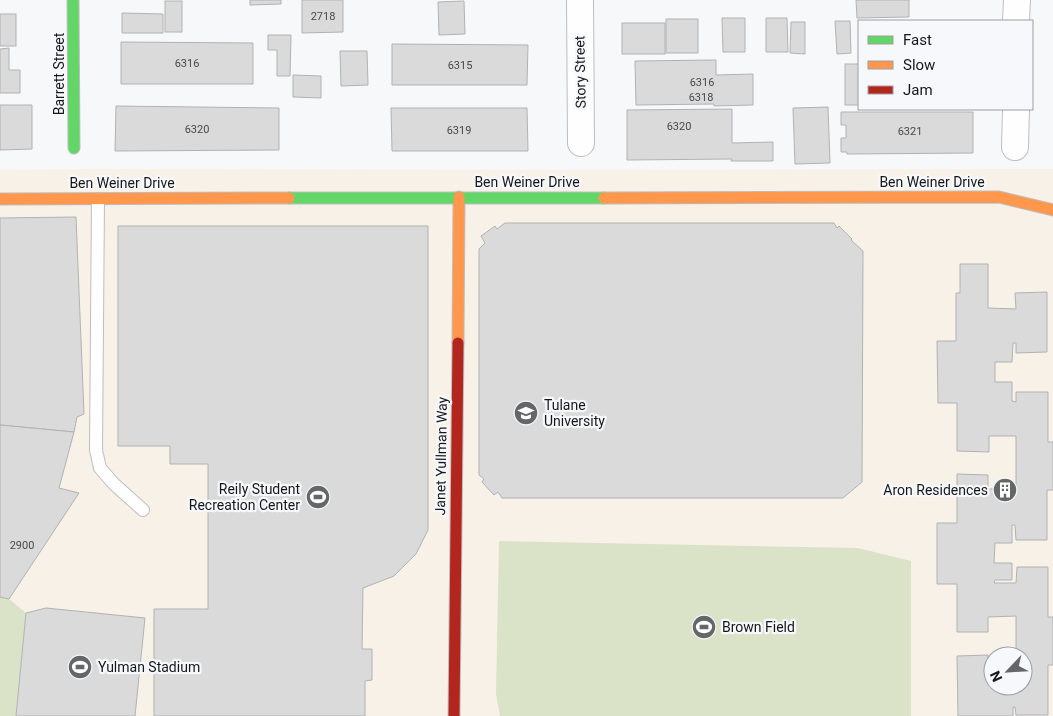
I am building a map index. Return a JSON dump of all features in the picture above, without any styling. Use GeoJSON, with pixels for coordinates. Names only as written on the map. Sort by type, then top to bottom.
{"type":"FeatureCollection","features":[{"type":"Feature","properties":{"kind":"street","name":"Barrett Street"},"geometry":{"type":"LineString","coordinates":[[73,0],[74,148]]}},
{"type":"Feature","properties":{"kind":"street","name":"Story Street"},"geometry":{"type":"LineString","coordinates":[[580,0],[581,143]]}},
{"type":"Feature","properties":{"kind":"street"},"geometry":{"type":"LineString","coordinates":[[1016,20],[1017,0]]}},
{"type":"Feature","properties":{"kind":"street"},"geometry":{"type":"LineString","coordinates":[[1015,147],[1016,110]]}},
{"type":"Feature","properties":{"kind":"street","name":"Janet Yullman Way"},"geometry":{"type":"LineString","coordinates":[[454,716],[459,197]]}},
{"type":"Feature","properties":{"kind":"street","name":"Ben Weiner Drive"},"geometry":{"type":"LineString","coordinates":[[0,199],[998,197],[1053,210]]}},
{"type":"Feature","properties":{"kind":"lane"},"geometry":{"type":"LineString","coordinates":[[98,198],[96,450],[100,468],[114,484],[143,510]]}},
{"type":"Feature","properties":{"kind":"shaded area","name":"Tulane University"},"geometry":{"type":"Polygon","coordinates":[[[1053,169],[1053,716],[0,716],[0,170],[1053,169]]]}},
{"type":"Feature","properties":{"kind":"green space","name":"Brown Field"},"geometry":{"type":"Polygon","coordinates":[[[499,541],[858,548],[911,561],[911,716],[500,716],[496,694],[499,541]]]}},
{"type":"Feature","properties":{"kind":"green space"},"geometry":{"type":"Polygon","coordinates":[[[0,597],[9,599],[26,613],[16,716],[0,716],[0,597]]]}},
{"type":"Feature","properties":{"kind":"building"},"geometry":{"type":"Polygon","coordinates":[[[250,0],[281,0],[281,4],[250,5],[250,0]]]}},
{"type":"Feature","properties":{"kind":"building"},"geometry":{"type":"Polygon","coordinates":[[[302,0],[343,0],[343,32],[302,33],[302,0]]]}},
{"type":"Feature","properties":{"kind":"building"},"geometry":{"type":"Polygon","coordinates":[[[856,0],[909,0],[909,17],[857,18],[856,0]]]}},
{"type":"Feature","properties":{"kind":"building"},"geometry":{"type":"Polygon","coordinates":[[[165,1],[182,1],[182,32],[165,32],[165,1]]]}},
{"type":"Feature","properties":{"kind":"building"},"geometry":{"type":"Polygon","coordinates":[[[464,1],[465,34],[439,35],[438,2],[464,1]]]}},
{"type":"Feature","properties":{"kind":"building"},"geometry":{"type":"Polygon","coordinates":[[[122,13],[163,14],[163,33],[122,33],[122,13]]]}},
{"type":"Feature","properties":{"kind":"building"},"geometry":{"type":"Polygon","coordinates":[[[0,14],[16,14],[16,46],[0,46],[0,14]]]}},
{"type":"Feature","properties":{"kind":"building"},"geometry":{"type":"Polygon","coordinates":[[[722,18],[745,18],[745,52],[723,52],[722,18]]]}},
{"type":"Feature","properties":{"kind":"building"},"geometry":{"type":"Polygon","coordinates":[[[766,18],[787,18],[788,52],[766,52],[766,18]]]}},
{"type":"Feature","properties":{"kind":"building"},"geometry":{"type":"Polygon","coordinates":[[[666,19],[698,19],[698,53],[666,53],[666,19]]]}},
{"type":"Feature","properties":{"kind":"building"},"geometry":{"type":"Polygon","coordinates":[[[835,21],[850,21],[851,53],[837,54],[835,21]]]}},
{"type":"Feature","properties":{"kind":"building"},"geometry":{"type":"Polygon","coordinates":[[[791,22],[805,22],[805,54],[790,53],[791,22]]]}},
{"type":"Feature","properties":{"kind":"building"},"geometry":{"type":"Polygon","coordinates":[[[622,23],[665,23],[665,54],[622,54],[622,23]]]}},
{"type":"Feature","properties":{"kind":"building"},"geometry":{"type":"Polygon","coordinates":[[[268,35],[291,35],[290,76],[277,76],[277,50],[268,50],[268,35]]]}},
{"type":"Feature","properties":{"kind":"building"},"geometry":{"type":"Polygon","coordinates":[[[121,42],[253,43],[253,84],[121,84],[121,42]]]}},
{"type":"Feature","properties":{"kind":"building"},"geometry":{"type":"Polygon","coordinates":[[[392,44],[528,45],[527,85],[392,85],[392,44]]]}},
{"type":"Feature","properties":{"kind":"building"},"geometry":{"type":"Polygon","coordinates":[[[9,48],[9,70],[20,70],[20,93],[0,93],[0,49],[9,48]]]}},
{"type":"Feature","properties":{"kind":"building"},"geometry":{"type":"Polygon","coordinates":[[[340,51],[367,51],[368,85],[341,86],[340,51]]]}},
{"type":"Feature","properties":{"kind":"building"},"geometry":{"type":"Polygon","coordinates":[[[716,60],[716,75],[753,74],[753,105],[636,105],[635,61],[716,60]]]}},
{"type":"Feature","properties":{"kind":"building"},"geometry":{"type":"Polygon","coordinates":[[[845,64],[858,64],[858,105],[845,105],[845,64]]]}},
{"type":"Feature","properties":{"kind":"building"},"geometry":{"type":"Polygon","coordinates":[[[293,75],[321,76],[321,98],[293,97],[293,75]]]}},
{"type":"Feature","properties":{"kind":"building"},"geometry":{"type":"Polygon","coordinates":[[[0,105],[32,105],[32,149],[0,150],[0,105]]]}},
{"type":"Feature","properties":{"kind":"building"},"geometry":{"type":"Polygon","coordinates":[[[116,106],[279,108],[279,150],[115,151],[116,106]]]}},
{"type":"Feature","properties":{"kind":"building"},"geometry":{"type":"Polygon","coordinates":[[[828,107],[830,163],[795,164],[793,108],[828,107]]]}},
{"type":"Feature","properties":{"kind":"building"},"geometry":{"type":"Polygon","coordinates":[[[391,108],[527,108],[528,151],[392,151],[391,108]]]}},
{"type":"Feature","properties":{"kind":"building"},"geometry":{"type":"Polygon","coordinates":[[[732,109],[732,143],[773,142],[773,161],[731,161],[732,159],[627,160],[627,110],[732,109]]]}},
{"type":"Feature","properties":{"kind":"building"},"geometry":{"type":"Polygon","coordinates":[[[841,112],[973,112],[973,153],[847,154],[847,152],[841,152],[841,138],[846,138],[846,125],[841,125],[841,112]]]}},
{"type":"Feature","properties":{"kind":"building"},"geometry":{"type":"Polygon","coordinates":[[[76,217],[84,414],[77,417],[74,432],[0,425],[0,218],[76,217]]]}},
{"type":"Feature","properties":{"kind":"building"},"geometry":{"type":"Polygon","coordinates":[[[505,223],[834,223],[837,228],[839,226],[863,251],[862,482],[843,498],[502,498],[498,492],[494,495],[482,482],[484,479],[479,475],[479,249],[485,243],[481,236],[495,226],[497,229],[505,223]]]}},
{"type":"Feature","properties":{"kind":"building","name":"Reily Student Recreation Center"},"geometry":{"type":"Polygon","coordinates":[[[118,226],[428,226],[428,530],[416,554],[394,576],[363,588],[362,649],[372,649],[372,680],[365,681],[365,716],[154,716],[154,609],[208,609],[208,464],[170,464],[170,446],[118,446],[118,226]]]}},
{"type":"Feature","properties":{"kind":"building","name":"Aron Residences"},"geometry":{"type":"Polygon","coordinates":[[[960,264],[988,264],[988,308],[1016,309],[1015,293],[1047,292],[1047,352],[1016,353],[1016,343],[1013,343],[1012,362],[995,362],[995,382],[1012,382],[1012,401],[1016,402],[1016,392],[1048,392],[1048,442],[1053,442],[1053,490],[1047,490],[1047,540],[1016,540],[1015,525],[1012,525],[1012,543],[995,543],[994,563],[1012,563],[1012,580],[995,580],[994,583],[1016,583],[1017,567],[1048,567],[1048,617],[1053,617],[1053,665],[1048,665],[1048,715],[1016,715],[1015,707],[1013,707],[1013,716],[958,716],[957,656],[983,655],[983,696],[1033,696],[1033,646],[1016,646],[1016,616],[988,617],[988,632],[957,632],[957,584],[937,584],[937,523],[957,523],[957,474],[988,475],[988,489],[1016,489],[1016,436],[989,436],[989,452],[957,451],[957,403],[938,403],[937,341],[956,341],[956,293],[960,293],[960,264]]]}},
{"type":"Feature","properties":{"kind":"building"},"geometry":{"type":"Polygon","coordinates":[[[0,425],[74,432],[59,488],[79,493],[9,599],[0,597],[0,425]]]}},
{"type":"Feature","properties":{"kind":"building","name":"Yulman Stadium"},"geometry":{"type":"Polygon","coordinates":[[[46,608],[145,618],[135,716],[16,716],[26,613],[46,608]]]}},
{"type":"Feature","properties":{"kind":"traffic: fast"},"geometry":{"type":"LineString","coordinates":[[73,0],[74,148]]}},
{"type":"Feature","properties":{"kind":"traffic: fast"},"geometry":{"type":"LineString","coordinates":[[289,198],[604,198]]}},
{"type":"Feature","properties":{"kind":"traffic: slow"},"geometry":{"type":"LineString","coordinates":[[458,343],[459,197]]}},
{"type":"Feature","properties":{"kind":"traffic: slow"},"geometry":{"type":"LineString","coordinates":[[604,198],[999,197],[1053,210]]}},
{"type":"Feature","properties":{"kind":"traffic: slow"},"geometry":{"type":"LineString","coordinates":[[0,199],[289,198]]}},
{"type":"Feature","properties":{"kind":"traffic: jam"},"geometry":{"type":"LineString","coordinates":[[454,716],[458,343]]}},
{"type":"Feature","properties":{"kind":"place","name":"Tulane University"},"geometry":{"type":"Point","coordinates":[526,413]}},
{"type":"Feature","properties":{"kind":"place","name":"Aron Residences"},"geometry":{"type":"Point","coordinates":[1005,490]}},
{"type":"Feature","properties":{"kind":"place","name":"Reily Student Recreation Center"},"geometry":{"type":"Point","coordinates":[318,497]}},
{"type":"Feature","properties":{"kind":"place","name":"Brown Field"},"geometry":{"type":"Point","coordinates":[704,627]}},
{"type":"Feature","properties":{"kind":"place","name":"Yulman Stadium"},"geometry":{"type":"Point","coordinates":[80,667]}}]}
